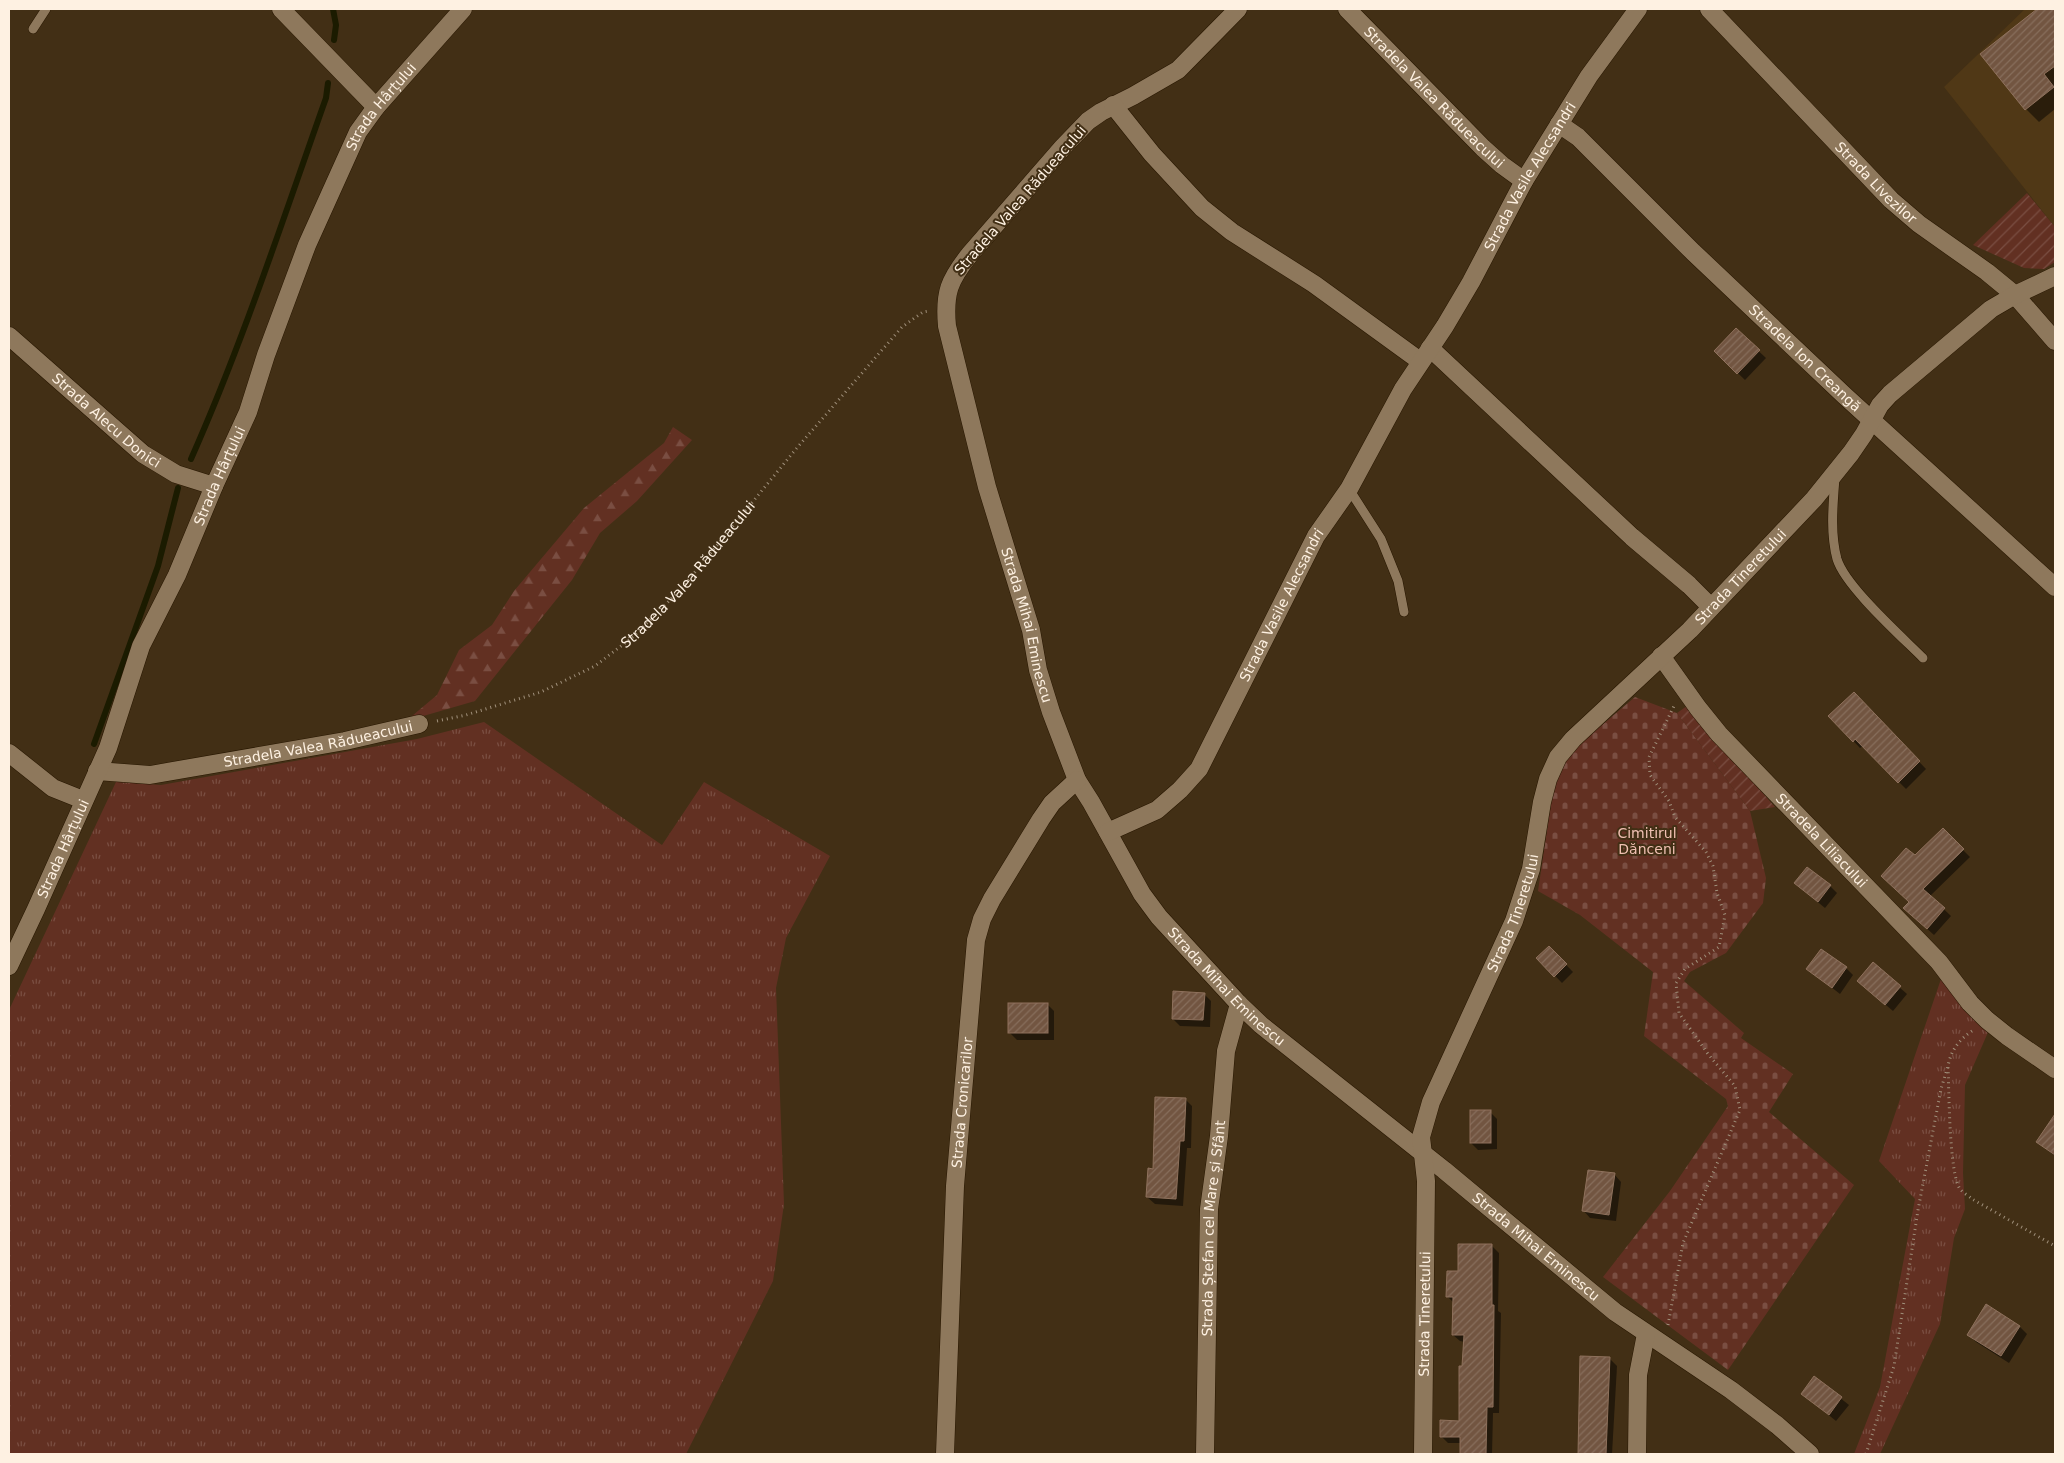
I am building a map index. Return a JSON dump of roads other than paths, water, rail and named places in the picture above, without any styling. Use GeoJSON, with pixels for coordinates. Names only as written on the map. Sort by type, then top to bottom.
{"type":"FeatureCollection","features":[{"type":"Feature","properties":{"kind":"street"},"geometry":{"type":"LineString","coordinates":[[281,9],[376,107]]}},
{"type":"Feature","properties":{"kind":"street","name":"Strada Hârțului"},"geometry":{"type":"LineString","coordinates":[[9,966],[36,909],[117,723],[141,646],[177,575],[214,486],[248,412],[266,355],[324,206],[358,132],[376,107],[463,9]]}},
{"type":"Feature","properties":{"kind":"street","name":"Stradela Valea Rădueacului"},"geometry":{"type":"LineString","coordinates":[[945,306],[948,288],[955,272],[1063,147],[1088,121],[1113,105],[1133,96],[1178,70],[1238,9]]}},
{"type":"Feature","properties":{"kind":"street","name":"Stradela Valea Rădueacului"},"geometry":{"type":"LineString","coordinates":[[1347,9],[1483,148],[1524,181]]}},
{"type":"Feature","properties":{"kind":"street","name":"Strada Vasile Alecsandri"},"geometry":{"type":"LineString","coordinates":[[1108,832],[1157,810],[1180,790],[1199,769],[1299,566],[1316,536],[1349,489],[1398,397],[1471,282],[1524,181],[1589,76],[1638,9]]}},
{"type":"Feature","properties":{"kind":"street","name":"Strada Livezilor"},"geometry":{"type":"LineString","coordinates":[[1709,9],[1891,200],[1919,224],[1987,272],[2015,295],[2055,341]]}},
{"type":"Feature","properties":{"kind":"street"},"geometry":{"type":"LineString","coordinates":[[1113,105],[1152,154],[1202,208],[1232,232],[1425,355],[1689,585],[1711,607]]}},
{"type":"Feature","properties":{"kind":"street","name":"Stradela Ion Creangă"},"geometry":{"type":"LineString","coordinates":[[1559,124],[1578,137],[1693,252],[1871,420],[2055,587]]}},
{"type":"Feature","properties":{"kind":"street","name":"Strada Tineretului"},"geometry":{"type":"LineString","coordinates":[[1423,1454],[1426,1181],[1422,1137],[1431,1102],[1514,921],[1531,869],[1542,802],[1548,779],[1558,757],[1573,739],[1690,630],[1814,499],[1864,434],[1880,405],[1890,394],[1992,310],[2015,295],[2055,276]]}},
{"type":"Feature","properties":{"kind":"street","name":"Strada Mihai Eminescu"},"geometry":{"type":"LineString","coordinates":[[945,306],[947,326],[987,487],[1031,630],[1038,670],[1051,712],[1077,780],[1142,894],[1159,917],[1239,1004],[1261,1025],[1422,1152],[1615,1312],[1731,1390],[1777,1425],[1810,1454]]}},
{"type":"Feature","properties":{"kind":"street","name":"Strada Alecu Donici"},"geometry":{"type":"LineString","coordinates":[[9,336],[144,454],[176,474],[214,486]]}},
{"type":"Feature","properties":{"kind":"street","name":"Stradela Liliacului"},"geometry":{"type":"LineString","coordinates":[[1661,656],[1725,741],[1939,962],[1970,1003],[2007,1036],[2055,1069]]}},
{"type":"Feature","properties":{"kind":"street","name":"Stradela Valea Rădueacului"},"geometry":{"type":"LineString","coordinates":[[97,771],[150,776],[345,741],[419,724]]}},
{"type":"Feature","properties":{"kind":"street"},"geometry":{"type":"LineString","coordinates":[[9,753],[53,788],[83,800]]}},
{"type":"Feature","properties":{"kind":"street","name":"Strada Cronicarilor"},"geometry":{"type":"LineString","coordinates":[[945,1454],[955,1186],[976,940],[982,919],[992,899],[1041,819],[1052,803],[1077,780]]}},
{"type":"Feature","properties":{"kind":"street","name":"Strada Ștefan cel Mare și Sfânt"},"geometry":{"type":"LineString","coordinates":[[1205,1454],[1209,1209],[1219,1136],[1226,1050],[1239,1004]]}},
{"type":"Feature","properties":{"kind":"street"},"geometry":{"type":"LineString","coordinates":[[1637,1454],[1638,1375],[1646,1334]]}},
{"type":"Feature","properties":{"kind":"lane"},"geometry":{"type":"LineString","coordinates":[[32,29],[46,9]]}},
{"type":"Feature","properties":{"kind":"lane"},"geometry":{"type":"LineString","coordinates":[[1835,473],[1834,543],[1838,561],[1847,578],[1923,658]]}},
{"type":"Feature","properties":{"kind":"lane"},"geometry":{"type":"LineString","coordinates":[[1349,489],[1381,539],[1398,580],[1404,612]]}},
{"type":"Feature","properties":{"kind":"waterway"},"geometry":{"type":"LineString","coordinates":[[333,9],[336,25],[334,40]]}},
{"type":"Feature","properties":{"kind":"waterway"},"geometry":{"type":"LineString","coordinates":[[191,459],[228,370],[262,280],[326,98],[328,83]]}},
{"type":"Feature","properties":{"kind":"waterway"},"geometry":{"type":"LineString","coordinates":[[94,744],[158,566],[178,488]]}},
{"type":"Feature","properties":{"kind":"park label","name":"Cimitirul Dănceni"},"geometry":{"type":"Point","coordinates":[1647,842]}}]}
